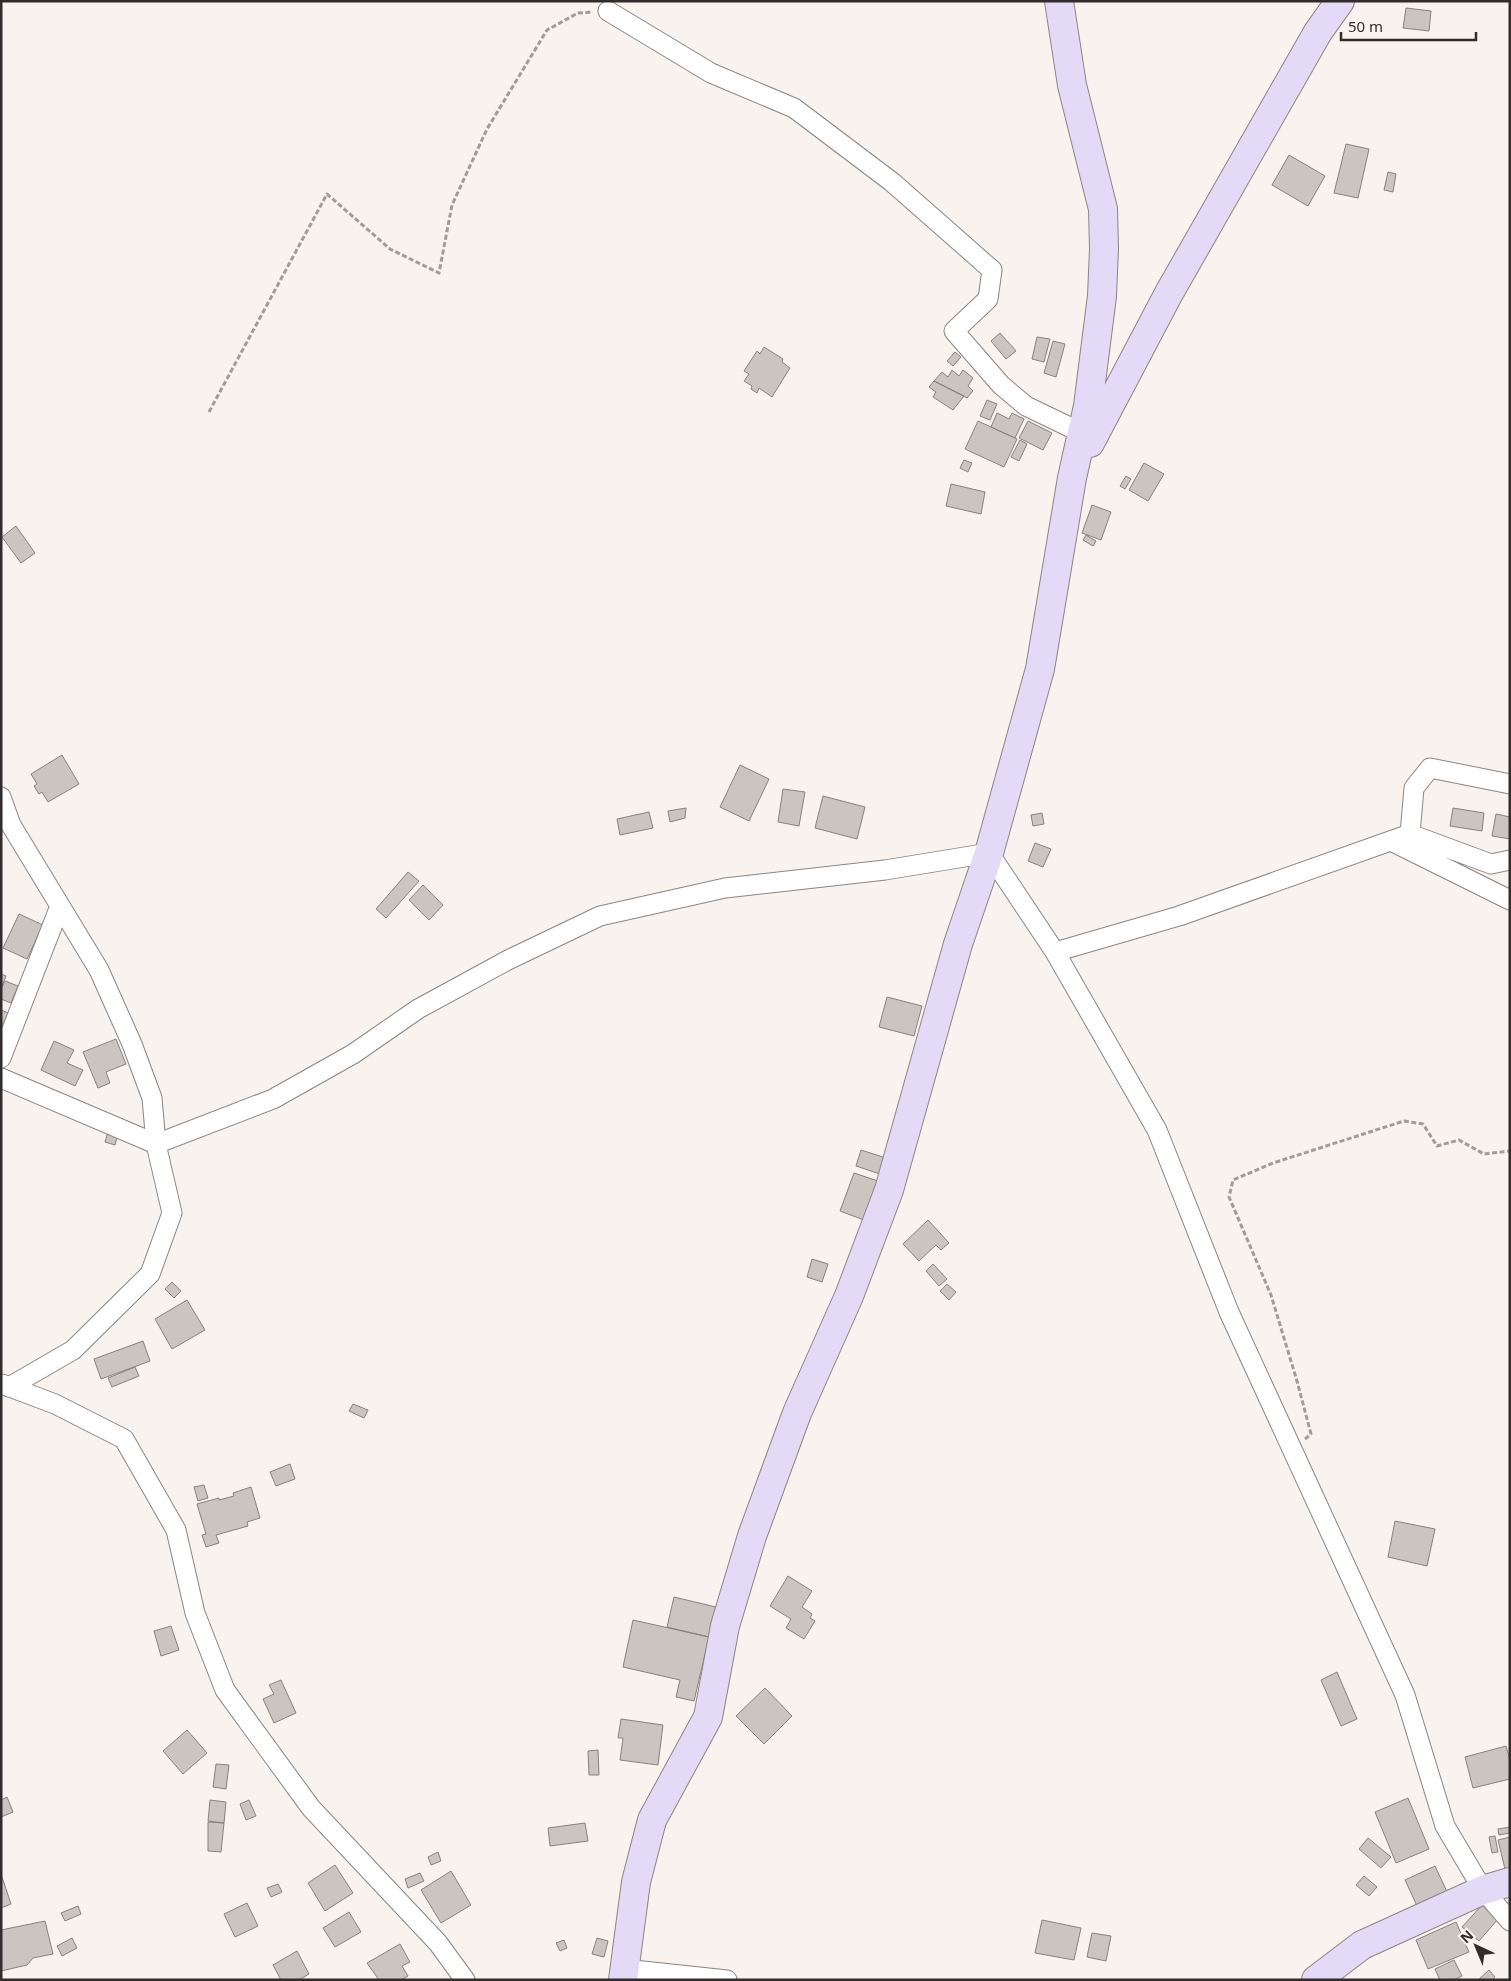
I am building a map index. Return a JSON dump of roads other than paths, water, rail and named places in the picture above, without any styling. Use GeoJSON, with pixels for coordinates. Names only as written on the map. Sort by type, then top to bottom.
{"type":"FeatureCollection","features":[{"type":"Feature","properties":{"kind":"street"},"geometry":{"type":"LineString","coordinates":[[727,1980],[623,1974],[636,1882],[652,1820],[708,1717],[725,1626],[752,1536],[797,1413],[849,1296],[890,1190],[958,944],[989,853],[1040,669],[1072,478],[1088,406],[1102,296],[1104,248],[1103,210],[1072,85],[1059,1]]}},
{"type":"Feature","properties":{"kind":"street"},"geometry":{"type":"LineString","coordinates":[[1072,478],[1169,293],[1318,32],[1340,1]]}},
{"type":"Feature","properties":{"kind":"street"},"geometry":{"type":"LineString","coordinates":[[608,11],[711,73],[794,108],[892,182],[992,270],[988,299],[954,331],[1001,385],[1026,406],[1082,433]]}},
{"type":"Feature","properties":{"kind":"street"},"geometry":{"type":"LineString","coordinates":[[1410,834],[1414,788],[1430,768],[1510,784]]}},
{"type":"Feature","properties":{"kind":"street"},"geometry":{"type":"LineString","coordinates":[[1,797],[11,825],[99,970],[132,1044],[152,1098],[156,1144],[172,1213],[150,1274],[73,1350],[5,1385]]}},
{"type":"Feature","properties":{"kind":"street"},"geometry":{"type":"LineString","coordinates":[[1055,952],[1179,916],[1410,834],[1491,864],[1510,860]]}},
{"type":"Feature","properties":{"kind":"street"},"geometry":{"type":"LineString","coordinates":[[1391,841],[1510,900]]}},
{"type":"Feature","properties":{"kind":"street"},"geometry":{"type":"LineString","coordinates":[[989,853],[1055,952],[1157,1130],[1228,1312],[1405,1695],[1445,1826],[1483,1890],[1510,1921]]}},
{"type":"Feature","properties":{"kind":"street"},"geometry":{"type":"LineString","coordinates":[[1,1078],[156,1144],[273,1099],[353,1054],[418,1009],[508,960],[600,916],[724,888],[884,870],[989,853]]}},
{"type":"Feature","properties":{"kind":"street"},"geometry":{"type":"LineString","coordinates":[[1,1058],[60,906]]}},
{"type":"Feature","properties":{"kind":"street"},"geometry":{"type":"LineString","coordinates":[[5,1385],[55,1404],[124,1439],[176,1530],[195,1614],[225,1690],[311,1808],[438,1943],[465,1980]]}},
{"type":"Feature","properties":{"kind":"street"},"geometry":{"type":"LineString","coordinates":[[1316,1980],[1362,1945],[1483,1890],[1510,1882]]}}]}
